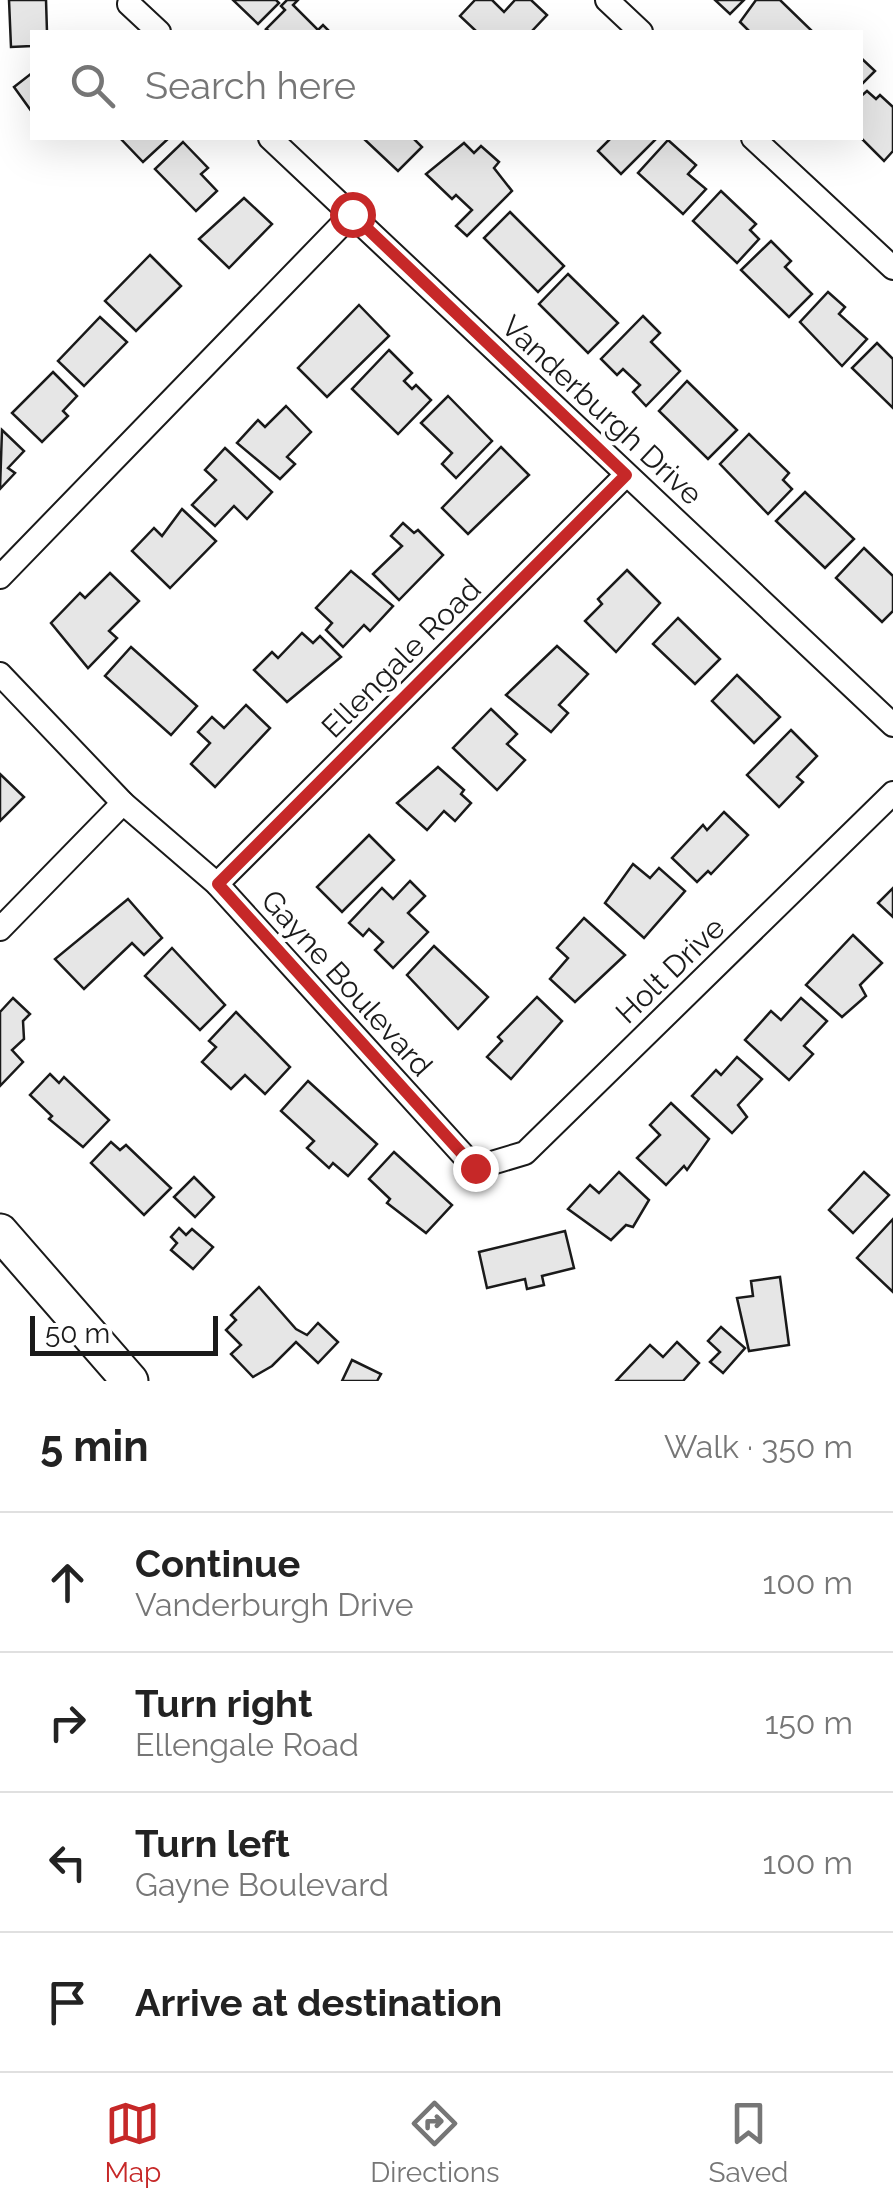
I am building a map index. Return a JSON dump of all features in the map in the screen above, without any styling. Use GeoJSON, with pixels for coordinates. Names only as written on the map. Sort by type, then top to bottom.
{"type":"FeatureCollection","features":[{"type":"Feature","properties":{"kind":"main road"},"geometry":{"type":"LineString","coordinates":[[0,1232],[130,1381]]}},
{"type":"Feature","properties":{"kind":"street"},"geometry":{"type":"LineString","coordinates":[[607,0],[640,30]]}},
{"type":"Feature","properties":{"kind":"street"},"geometry":{"type":"LineString","coordinates":[[130,4],[157,30]]}},
{"type":"Feature","properties":{"kind":"street","name":"Vanderburgh Drive"},"geometry":{"type":"LineString","coordinates":[[272,140],[893,725]]}},
{"type":"Feature","properties":{"kind":"street"},"geometry":{"type":"LineString","coordinates":[[756,140],[893,268]]}},
{"type":"Feature","properties":{"kind":"street"},"geometry":{"type":"LineString","coordinates":[[0,576],[352,214]]}},
{"type":"Feature","properties":{"kind":"street","name":"Ellengale Road"},"geometry":{"type":"LineString","coordinates":[[218,884],[626,475]]}},
{"type":"Feature","properties":{"kind":"street","name":"Gayne Boulevard"},"geometry":{"type":"LineString","coordinates":[[0,674],[123,804],[218,884],[475,1168]]}},
{"type":"Feature","properties":{"kind":"street","name":"Holt Drive"},"geometry":{"type":"LineString","coordinates":[[475,1168],[526,1153],[893,792]]}},
{"type":"Feature","properties":{"kind":"street"},"geometry":{"type":"LineString","coordinates":[[0,929],[123,804]]}},
{"type":"Feature","properties":{"kind":"building"},"geometry":{"type":"Polygon","coordinates":[[[9,0],[46,0],[47,30],[30,30],[30,46],[11,47],[9,0]]]}},
{"type":"Feature","properties":{"kind":"building"},"geometry":{"type":"Polygon","coordinates":[[[233,0],[276,0],[279,3],[258,24],[233,0]]]}},
{"type":"Feature","properties":{"kind":"building"},"geometry":{"type":"Polygon","coordinates":[[[287,0],[298,0],[293,5],[318,30],[267,30],[285,10],[281,6],[287,0]]]}},
{"type":"Feature","properties":{"kind":"building"},"geometry":{"type":"Polygon","coordinates":[[[475,0],[492,0],[504,12],[515,0],[531,0],[547,15],[533,30],[475,30],[460,16],[475,0]]]}},
{"type":"Feature","properties":{"kind":"building"},"geometry":{"type":"Polygon","coordinates":[[[715,0],[744,0],[730,14],[715,0]]]}},
{"type":"Feature","properties":{"kind":"building"},"geometry":{"type":"Polygon","coordinates":[[[756,0],[780,0],[811,30],[748,30],[740,22],[756,0]]]}},
{"type":"Feature","properties":{"kind":"building"},"geometry":{"type":"Polygon","coordinates":[[[863,60],[875,71],[863,83],[863,60]]]}},
{"type":"Feature","properties":{"kind":"building"},"geometry":{"type":"Polygon","coordinates":[[[30,75],[30,109],[14,87],[30,75]]]}},
{"type":"Feature","properties":{"kind":"building"},"geometry":{"type":"Polygon","coordinates":[[[867,91],[876,99],[880,95],[893,107],[893,151],[884,161],[863,140],[863,94],[867,91]]]}},
{"type":"Feature","properties":{"kind":"building"},"geometry":{"type":"Polygon","coordinates":[[[122,140],[167,140],[143,162],[122,140]]]}},
{"type":"Feature","properties":{"kind":"building"},"geometry":{"type":"Polygon","coordinates":[[[365,140],[415,140],[422,147],[398,171],[365,140]]]}},
{"type":"Feature","properties":{"kind":"building"},"geometry":{"type":"Polygon","coordinates":[[[609,140],[655,140],[621,174],[598,151],[609,140]]]}},
{"type":"Feature","properties":{"kind":"building"},"geometry":{"type":"Polygon","coordinates":[[[668,140],[696,165],[688,174],[706,189],[683,214],[638,173],[668,140]]]}},
{"type":"Feature","properties":{"kind":"building"},"geometry":{"type":"Polygon","coordinates":[[[183,142],[208,168],[201,174],[217,191],[196,211],[155,169],[183,142]]]}},
{"type":"Feature","properties":{"kind":"building"},"geometry":{"type":"Polygon","coordinates":[[[464,143],[474,153],[481,146],[499,162],[494,168],[512,191],[467,236],[456,226],[472,210],[456,195],[452,199],[426,174],[464,143]]]}},
{"type":"Feature","properties":{"kind":"building"},"geometry":{"type":"Polygon","coordinates":[[[721,191],[756,224],[750,230],[759,239],[737,263],[693,221],[721,191]]]}},
{"type":"Feature","properties":{"kind":"building"},"geometry":{"type":"Polygon","coordinates":[[[244,198],[272,224],[229,268],[199,239],[244,198]]]}},
{"type":"Feature","properties":{"kind":"building"},"geometry":{"type":"Polygon","coordinates":[[[510,212],[564,266],[538,292],[484,238],[510,212]]]}},
{"type":"Feature","properties":{"kind":"building"},"geometry":{"type":"Polygon","coordinates":[[[771,241],[791,261],[785,267],[812,294],[789,317],[741,270],[771,241]]]}},
{"type":"Feature","properties":{"kind":"building"},"geometry":{"type":"Polygon","coordinates":[[[150,255],[181,286],[136,331],[105,301],[150,255]]]}},
{"type":"Feature","properties":{"kind":"building"},"geometry":{"type":"Polygon","coordinates":[[[568,274],[618,323],[588,353],[539,304],[568,274]]]}},
{"type":"Feature","properties":{"kind":"building"},"geometry":{"type":"Polygon","coordinates":[[[828,292],[845,307],[839,314],[867,339],[842,366],[800,322],[828,292]]]}},
{"type":"Feature","properties":{"kind":"building"},"geometry":{"type":"Polygon","coordinates":[[[359,305],[389,336],[327,397],[298,368],[359,305]]]}},
{"type":"Feature","properties":{"kind":"building"},"geometry":{"type":"Polygon","coordinates":[[[643,316],[660,333],[651,342],[680,371],[646,406],[633,392],[640,385],[623,369],[617,375],[601,359],[643,316]]]}},
{"type":"Feature","properties":{"kind":"building"},"geometry":{"type":"Polygon","coordinates":[[[100,317],[127,342],[84,386],[58,361],[100,317]]]}},
{"type":"Feature","properties":{"kind":"building"},"geometry":{"type":"Polygon","coordinates":[[[877,343],[893,359],[893,408],[852,368],[877,343]]]}},
{"type":"Feature","properties":{"kind":"building"},"geometry":{"type":"Polygon","coordinates":[[[389,350],[412,373],[404,381],[412,389],[416,385],[431,400],[398,434],[352,389],[389,350]]]}},
{"type":"Feature","properties":{"kind":"building"},"geometry":{"type":"Polygon","coordinates":[[[53,372],[77,396],[63,411],[68,416],[42,442],[12,413],[53,372]]]}},
{"type":"Feature","properties":{"kind":"building"},"geometry":{"type":"Polygon","coordinates":[[[687,381],[737,430],[708,459],[659,411],[687,381]]]}},
{"type":"Feature","properties":{"kind":"building"},"geometry":{"type":"Polygon","coordinates":[[[448,396],[492,441],[456,478],[442,464],[452,453],[421,423],[448,396]]]}},
{"type":"Feature","properties":{"kind":"building"},"geometry":{"type":"Polygon","coordinates":[[[286,406],[311,432],[287,457],[295,464],[280,479],[237,443],[258,420],[265,427],[286,406]]]}},
{"type":"Feature","properties":{"kind":"building"},"geometry":{"type":"Polygon","coordinates":[[[2,430],[24,451],[8,468],[15,473],[0,489],[2,430]]]}},
{"type":"Feature","properties":{"kind":"building"},"geometry":{"type":"Polygon","coordinates":[[[749,434],[789,473],[783,480],[792,489],[768,514],[720,464],[749,434]]]}},
{"type":"Feature","properties":{"kind":"building"},"geometry":{"type":"Polygon","coordinates":[[[501,447],[529,475],[468,534],[442,508],[501,447]]]}},
{"type":"Feature","properties":{"kind":"building"},"geometry":{"type":"Polygon","coordinates":[[[225,448],[272,492],[247,519],[234,506],[215,526],[192,505],[216,480],[205,470],[225,448]]]}},
{"type":"Feature","properties":{"kind":"building"},"geometry":{"type":"Polygon","coordinates":[[[805,492],[854,539],[825,568],[776,521],[805,492]]]}},
{"type":"Feature","properties":{"kind":"building"},"geometry":{"type":"Polygon","coordinates":[[[182,509],[216,541],[170,588],[132,551],[154,528],[162,536],[182,509]]]}},
{"type":"Feature","properties":{"kind":"building"},"geometry":{"type":"Polygon","coordinates":[[[403,523],[414,533],[418,530],[443,555],[399,600],[373,574],[402,546],[391,536],[403,523]]]}},
{"type":"Feature","properties":{"kind":"building"},"geometry":{"type":"Polygon","coordinates":[[[864,548],[893,576],[893,611],[882,622],[836,578],[864,548]]]}},
{"type":"Feature","properties":{"kind":"building"},"geometry":{"type":"Polygon","coordinates":[[[627,570],[660,603],[616,652],[585,621],[602,604],[598,599],[627,570]]]}},
{"type":"Feature","properties":{"kind":"building"},"geometry":{"type":"Polygon","coordinates":[[[351,571],[393,606],[370,631],[364,625],[343,647],[326,630],[332,623],[316,608],[351,571]]]}},
{"type":"Feature","properties":{"kind":"building"},"geometry":{"type":"Polygon","coordinates":[[[110,573],[139,601],[109,631],[117,638],[88,668],[51,623],[80,593],[85,598],[110,573]]]}},
{"type":"Feature","properties":{"kind":"building"},"geometry":{"type":"Polygon","coordinates":[[[678,618],[720,659],[695,684],[653,644],[678,618]]]}},
{"type":"Feature","properties":{"kind":"building"},"geometry":{"type":"Polygon","coordinates":[[[302,633],[313,643],[320,636],[341,657],[287,702],[254,670],[272,652],[278,658],[302,633]]]}},
{"type":"Feature","properties":{"kind":"building"},"geometry":{"type":"Polygon","coordinates":[[[557,646],[588,674],[559,705],[568,713],[551,732],[506,695],[557,646]]]}},
{"type":"Feature","properties":{"kind":"building"},"geometry":{"type":"Polygon","coordinates":[[[131,647],[197,706],[171,735],[105,676],[131,647]]]}},
{"type":"Feature","properties":{"kind":"building"},"geometry":{"type":"Polygon","coordinates":[[[737,675],[780,717],[754,743],[712,701],[737,675]]]}},
{"type":"Feature","properties":{"kind":"building"},"geometry":{"type":"Polygon","coordinates":[[[246,705],[270,728],[215,787],[191,764],[210,743],[198,732],[212,717],[224,728],[246,705]]]}},
{"type":"Feature","properties":{"kind":"building"},"geometry":{"type":"Polygon","coordinates":[[[491,709],[517,734],[507,744],[525,760],[497,790],[453,748],[491,709]]]}},
{"type":"Feature","properties":{"kind":"building"},"geometry":{"type":"Polygon","coordinates":[[[791,730],[817,756],[797,777],[803,782],[779,807],[747,775],[791,730]]]}},
{"type":"Feature","properties":{"kind":"building"},"geometry":{"type":"Polygon","coordinates":[[[438,767],[464,790],[461,794],[471,803],[455,821],[444,811],[427,830],[397,803],[438,767]]]}},
{"type":"Feature","properties":{"kind":"building"},"geometry":{"type":"Polygon","coordinates":[[[0,774],[24,797],[0,821],[0,774]]]}},
{"type":"Feature","properties":{"kind":"building"},"geometry":{"type":"Polygon","coordinates":[[[724,812],[748,835],[711,874],[708,871],[697,882],[672,858],[703,825],[707,830],[724,812]]]}},
{"type":"Feature","properties":{"kind":"building"},"geometry":{"type":"Polygon","coordinates":[[[369,835],[394,860],[342,912],[317,887],[369,835]]]}},
{"type":"Feature","properties":{"kind":"building"},"geometry":{"type":"Polygon","coordinates":[[[633,864],[650,878],[659,868],[685,891],[644,938],[605,903],[633,864]]]}},
{"type":"Feature","properties":{"kind":"building"},"geometry":{"type":"Polygon","coordinates":[[[410,881],[425,896],[408,913],[428,932],[393,968],[375,950],[383,942],[369,929],[363,936],[349,923],[382,888],[393,899],[410,881]]]}},
{"type":"Feature","properties":{"kind":"building"},"geometry":{"type":"Polygon","coordinates":[[[893,888],[893,917],[878,903],[893,888]]]}},
{"type":"Feature","properties":{"kind":"building"},"geometry":{"type":"Polygon","coordinates":[[[128,899],[162,938],[144,955],[132,943],[84,989],[55,959],[128,899]]]}},
{"type":"Feature","properties":{"kind":"building"},"geometry":{"type":"Polygon","coordinates":[[[584,918],[625,955],[575,1002],[550,979],[568,958],[557,948],[584,918]]]}},
{"type":"Feature","properties":{"kind":"building"},"geometry":{"type":"Polygon","coordinates":[[[853,935],[882,963],[860,985],[866,996],[842,1017],[806,985],[853,935]]]}},
{"type":"Feature","properties":{"kind":"building"},"geometry":{"type":"Polygon","coordinates":[[[434,946],[488,997],[458,1029],[407,975],[434,946]]]}},
{"type":"Feature","properties":{"kind":"building"},"geometry":{"type":"Polygon","coordinates":[[[172,948],[225,1005],[200,1030],[145,976],[172,948]]]}},
{"type":"Feature","properties":{"kind":"building"},"geometry":{"type":"Polygon","coordinates":[[[537,997],[562,1021],[511,1079],[487,1057],[502,1041],[498,1037],[537,997]]]}},
{"type":"Feature","properties":{"kind":"building"},"geometry":{"type":"Polygon","coordinates":[[[13,998],[30,1014],[23,1021],[24,1039],[12,1050],[23,1062],[0,1086],[0,1012],[13,998]]]}},
{"type":"Feature","properties":{"kind":"building"},"geometry":{"type":"Polygon","coordinates":[[[801,998],[827,1021],[804,1046],[813,1054],[789,1080],[745,1040],[771,1011],[781,1020],[801,998]]]}},
{"type":"Feature","properties":{"kind":"building"},"geometry":{"type":"Polygon","coordinates":[[[236,1012],[290,1067],[265,1094],[245,1075],[231,1089],[202,1062],[216,1047],[209,1041],[236,1012]]]}},
{"type":"Feature","properties":{"kind":"building"},"geometry":{"type":"Polygon","coordinates":[[[737,1057],[762,1079],[738,1105],[747,1117],[732,1133],[692,1096],[716,1070],[721,1075],[737,1057]]]}},
{"type":"Feature","properties":{"kind":"building"},"geometry":{"type":"Polygon","coordinates":[[[50,1074],[59,1083],[64,1077],[109,1120],[83,1147],[49,1119],[52,1116],[30,1095],[50,1074]]]}},
{"type":"Feature","properties":{"kind":"building"},"geometry":{"type":"Polygon","coordinates":[[[308,1081],[377,1144],[348,1176],[333,1163],[329,1168],[307,1148],[314,1141],[281,1111],[308,1081]]]}},
{"type":"Feature","properties":{"kind":"building"},"geometry":{"type":"Polygon","coordinates":[[[671,1103],[709,1139],[687,1170],[684,1166],[666,1185],[637,1158],[660,1135],[650,1125],[671,1103]]]}},
{"type":"Feature","properties":{"kind":"building"},"geometry":{"type":"Polygon","coordinates":[[[111,1142],[120,1150],[126,1145],[171,1188],[144,1215],[91,1163],[111,1142]]]}},
{"type":"Feature","properties":{"kind":"building"},"geometry":{"type":"Polygon","coordinates":[[[394,1152],[452,1205],[426,1233],[387,1203],[390,1199],[369,1179],[394,1152]]]}},
{"type":"Feature","properties":{"kind":"building"},"geometry":{"type":"Polygon","coordinates":[[[619,1172],[649,1200],[633,1227],[626,1225],[611,1240],[568,1209],[590,1185],[599,1193],[619,1172]]]}},
{"type":"Feature","properties":{"kind":"building"},"geometry":{"type":"Polygon","coordinates":[[[864,1172],[889,1195],[853,1233],[829,1210],[864,1172]]]}},
{"type":"Feature","properties":{"kind":"building"},"geometry":{"type":"Polygon","coordinates":[[[194,1177],[214,1197],[195,1217],[174,1197],[194,1177]]]}},
{"type":"Feature","properties":{"kind":"building"},"geometry":{"type":"Polygon","coordinates":[[[893,1219],[893,1292],[857,1258],[893,1219]]]}},
{"type":"Feature","properties":{"kind":"building"},"geometry":{"type":"Polygon","coordinates":[[[179,1228],[186,1235],[192,1229],[213,1247],[193,1269],[171,1250],[177,1243],[171,1237],[179,1228]]]}},
{"type":"Feature","properties":{"kind":"building"},"geometry":{"type":"Polygon","coordinates":[[[565,1231],[574,1268],[542,1276],[544,1285],[527,1289],[525,1279],[487,1288],[479,1252],[565,1231]]]}},
{"type":"Feature","properties":{"kind":"building"},"geometry":{"type":"Polygon","coordinates":[[[780,1277],[789,1345],[749,1351],[737,1298],[753,1296],[751,1281],[780,1277]]]}},
{"type":"Feature","properties":{"kind":"building"},"geometry":{"type":"Polygon","coordinates":[[[259,1287],[296,1329],[307,1335],[318,1323],[338,1342],[318,1363],[296,1342],[272,1366],[253,1377],[231,1354],[241,1345],[226,1330],[236,1320],[231,1315],[259,1287]]]}},
{"type":"Feature","properties":{"kind":"building"},"geometry":{"type":"Polygon","coordinates":[[[721,1327],[745,1348],[723,1373],[710,1362],[720,1352],[708,1341],[721,1327]]]}},
{"type":"Feature","properties":{"kind":"building"},"geometry":{"type":"Polygon","coordinates":[[[677,1342],[699,1363],[683,1381],[616,1381],[650,1345],[663,1357],[677,1342]]]}},
{"type":"Feature","properties":{"kind":"building"},"geometry":{"type":"Polygon","coordinates":[[[352,1360],[381,1374],[377,1381],[342,1381],[352,1360]]]}},
{"type":"Feature","properties":{"kind":"route"},"geometry":{"type":"LineString","coordinates":[[352,214],[626,475],[218,884],[475,1168]]}}]}
